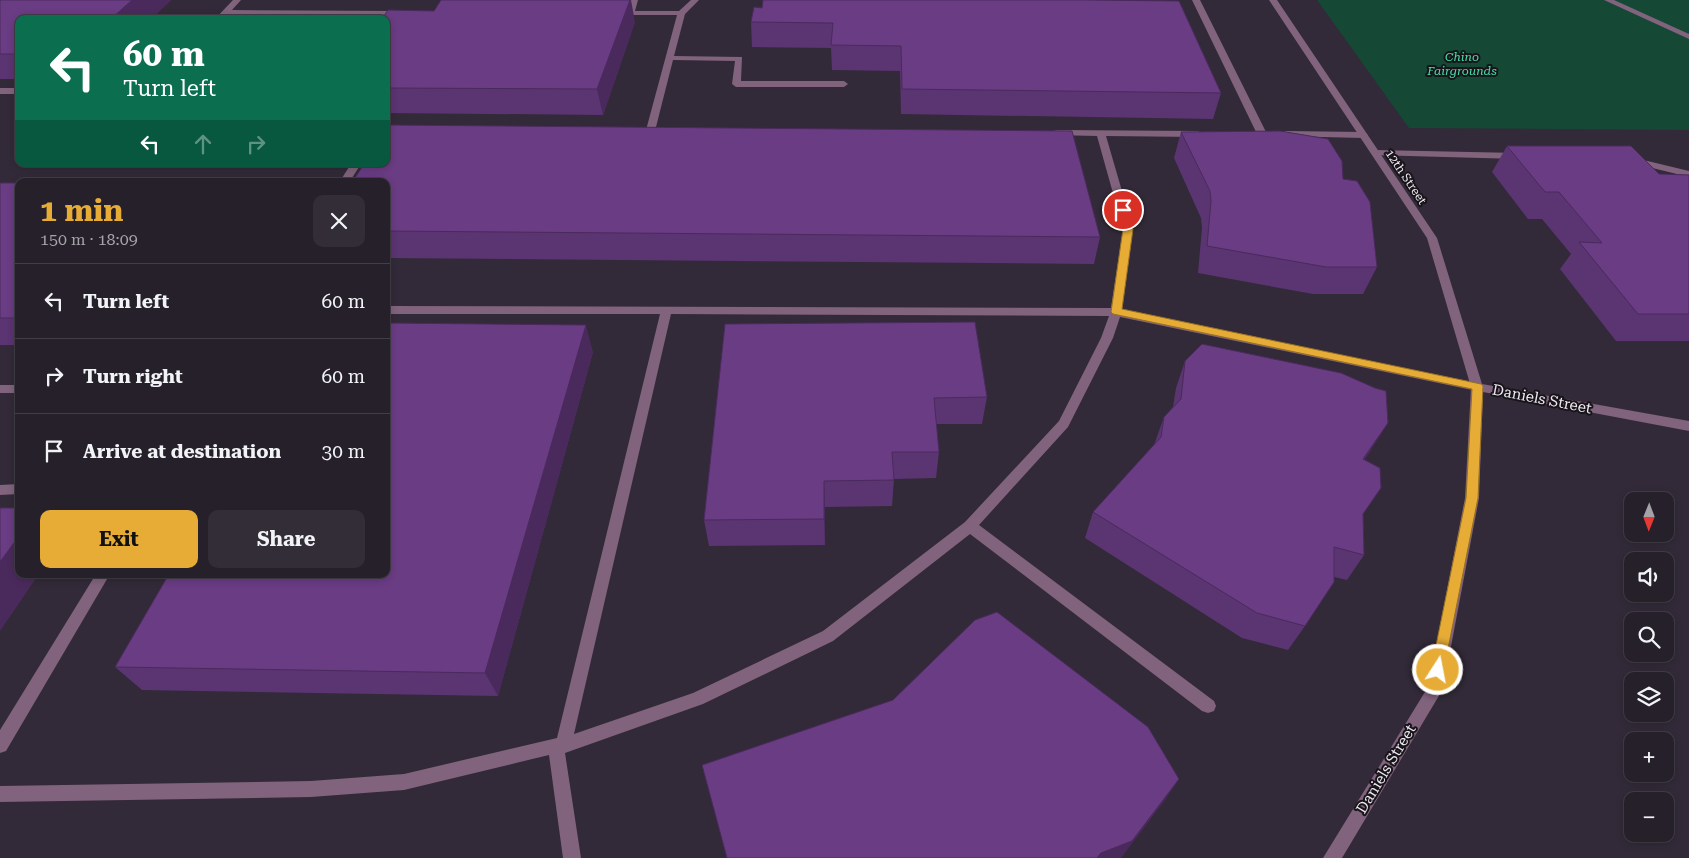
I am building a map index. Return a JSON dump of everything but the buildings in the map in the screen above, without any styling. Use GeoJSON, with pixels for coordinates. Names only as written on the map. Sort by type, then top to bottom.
{"type":"FeatureCollection","features":[{"type":"Feature","properties":{"kind":"street"},"geometry":{"type":"LineString","coordinates":[[222,15],[237,0]]}},
{"type":"Feature","properties":{"kind":"street"},"geometry":{"type":"LineString","coordinates":[[630,13],[634,0]]}},
{"type":"Feature","properties":{"kind":"street"},"geometry":{"type":"LineString","coordinates":[[670,130],[646,130],[670,58],[681,13],[695,0]]}},
{"type":"Feature","properties":{"kind":"street"},"geometry":{"type":"LineString","coordinates":[[1196,0],[1257,134],[1363,135]]}},
{"type":"Feature","properties":{"kind":"street","name":"12th Street"},"geometry":{"type":"LineString","coordinates":[[1273,0],[1432,238],[1477,386]]}},
{"type":"Feature","properties":{"kind":"street"},"geometry":{"type":"LineString","coordinates":[[1608,0],[1689,37]]}},
{"type":"Feature","properties":{"kind":"street"},"geometry":{"type":"LineString","coordinates":[[225,12],[405,12]]}},
{"type":"Feature","properties":{"kind":"street"},"geometry":{"type":"LineString","coordinates":[[612,13],[681,13]]}},
{"type":"Feature","properties":{"kind":"street"},"geometry":{"type":"LineString","coordinates":[[670,58],[739,59],[736,84],[844,84]]}},
{"type":"Feature","properties":{"kind":"street"},"geometry":{"type":"LineString","coordinates":[[0,91],[15,91]]}},
{"type":"Feature","properties":{"kind":"street"},"geometry":{"type":"LineString","coordinates":[[1043,132],[1205,134]]}},
{"type":"Feature","properties":{"kind":"street"},"geometry":{"type":"LineString","coordinates":[[0,794],[311,790],[395,782],[564,744],[697,699],[828,636],[970,526],[1064,424],[1107,338],[1116,312],[1128,229],[1101,133]]}},
{"type":"Feature","properties":{"kind":"street"},"geometry":{"type":"LineString","coordinates":[[1375,153],[1528,156]]}},
{"type":"Feature","properties":{"kind":"street"},"geometry":{"type":"LineString","coordinates":[[1621,159],[1645,162],[1689,174]]}},
{"type":"Feature","properties":{"kind":"street"},"geometry":{"type":"LineString","coordinates":[[347,178],[354,167]]}},
{"type":"Feature","properties":{"kind":"street"},"geometry":{"type":"LineString","coordinates":[[390,310],[1116,312],[1477,386]]}},
{"type":"Feature","properties":{"kind":"street"},"geometry":{"type":"LineString","coordinates":[[564,744],[666,311]]}},
{"type":"Feature","properties":{"kind":"street","name":"Daniels Street"},"geometry":{"type":"LineString","coordinates":[[1332,858],[1435,689],[1472,498],[1477,386],[1689,426]]}},
{"type":"Feature","properties":{"kind":"street"},"geometry":{"type":"LineString","coordinates":[[0,389],[15,389]]}},
{"type":"Feature","properties":{"kind":"street"},"geometry":{"type":"LineString","coordinates":[[0,490],[15,489]]}},
{"type":"Feature","properties":{"kind":"street"},"geometry":{"type":"LineString","coordinates":[[970,526],[1208,706]]}},
{"type":"Feature","properties":{"kind":"street"},"geometry":{"type":"LineString","coordinates":[[0,745],[101,578]]}},
{"type":"Feature","properties":{"kind":"street"},"geometry":{"type":"LineString","coordinates":[[564,744],[556,748],[572,858]]}},
{"type":"Feature","properties":{"kind":"green space","name":"Chino Fairgrounds"},"geometry":{"type":"Polygon","coordinates":[[[1317,0],[1689,0],[1689,130],[1409,128],[1317,0]]]}},
{"type":"Feature","properties":{"kind":"route"},"geometry":{"type":"LineString","coordinates":[[1123,210],[1128,229],[1116,312],[1477,386],[1472,498],[1438,670]]}}]}
